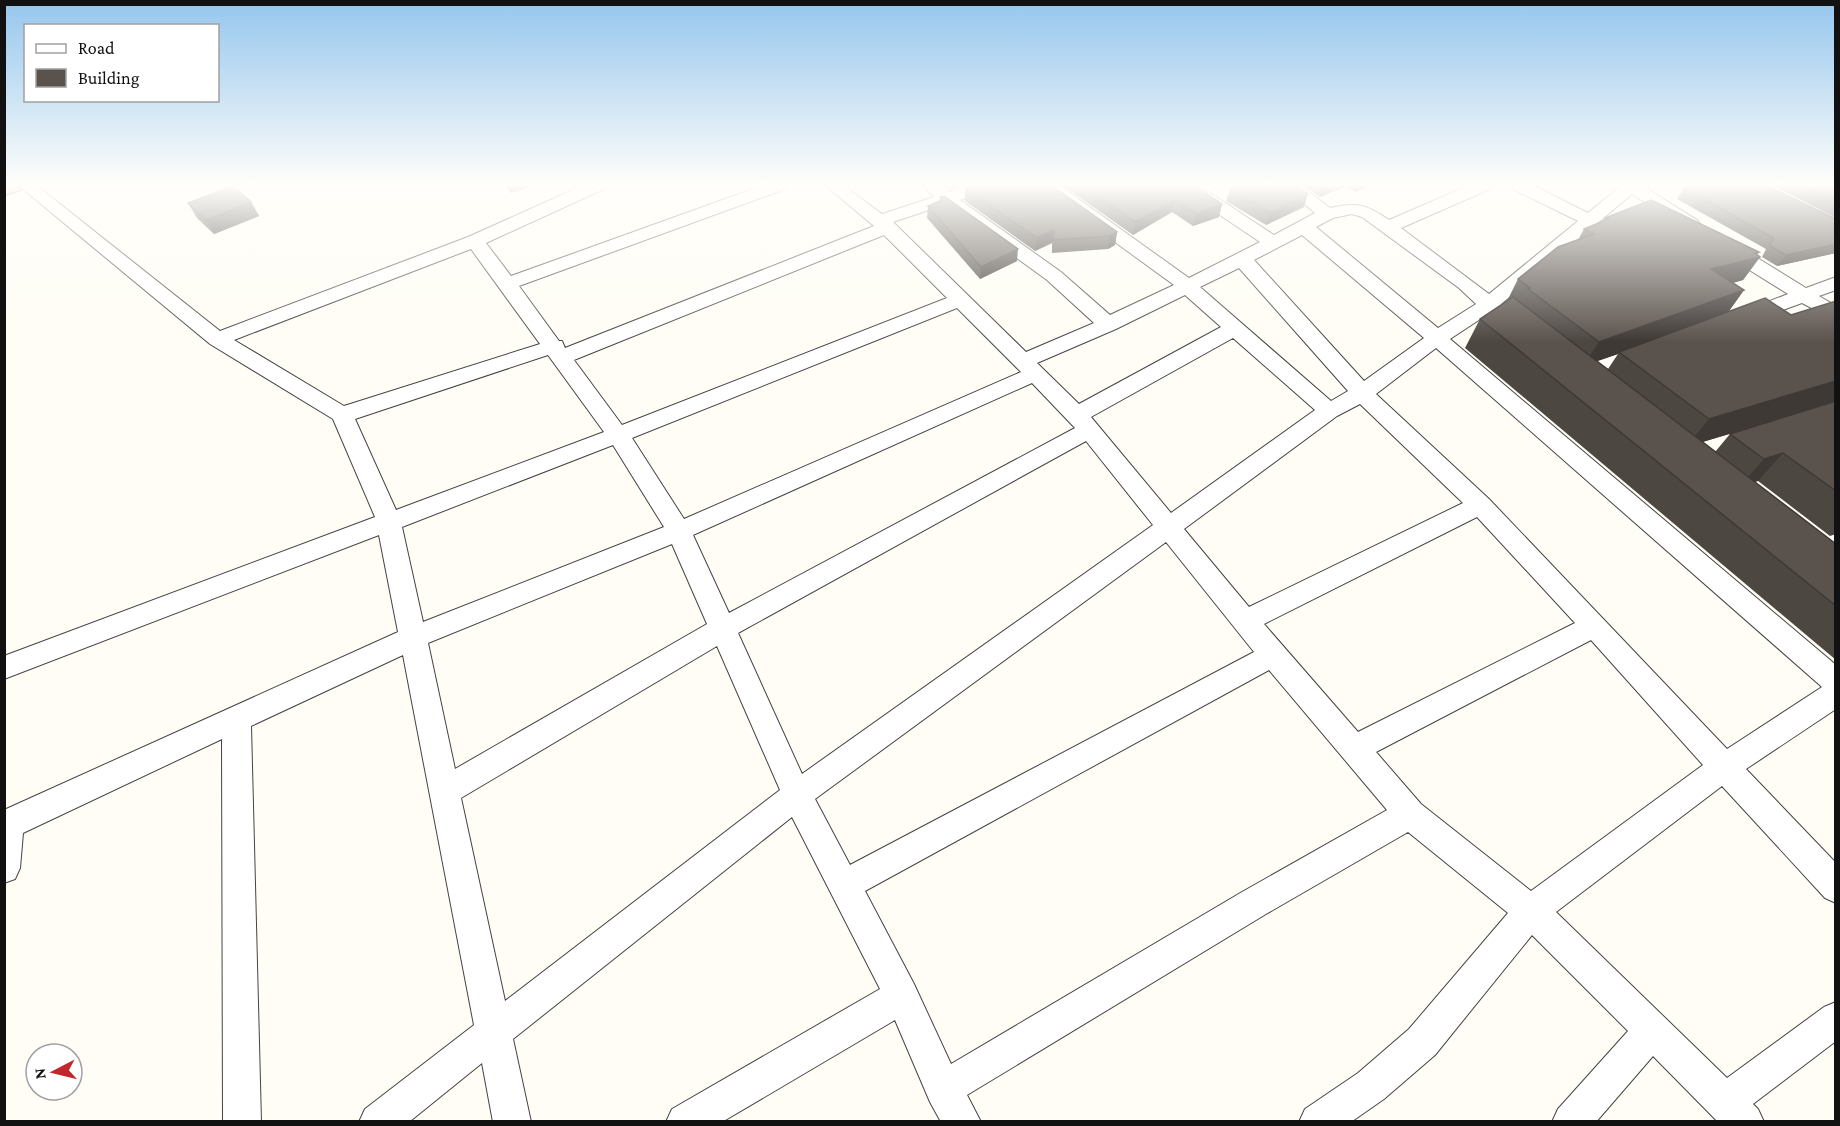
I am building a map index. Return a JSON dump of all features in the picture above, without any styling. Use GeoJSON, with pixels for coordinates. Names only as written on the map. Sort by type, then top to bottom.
{"type":"FeatureCollection","features":[{"type":"Feature","properties":{"kind":"street"},"geometry":{"type":"LineString","coordinates":[[91,238],[217,339],[342,415],[389,521],[411,638],[446,791],[512,1122]]}},
{"type":"Feature","properties":{"kind":"street"},"geometry":{"type":"LineString","coordinates":[[217,339],[484,238]]}},
{"type":"Feature","properties":{"kind":"street"},"geometry":{"type":"LineString","coordinates":[[507,284],[635,238]]}},
{"type":"Feature","properties":{"kind":"street"},"geometry":{"type":"LineString","coordinates":[[342,415],[559,351],[848,238]]}},
{"type":"Feature","properties":{"kind":"street"},"geometry":{"type":"LineString","coordinates":[[897,238],[1083,423],[1273,655],[1410,814],[1531,912],[1736,1112],[1836,1019]]}},
{"type":"Feature","properties":{"kind":"street"},"geometry":{"type":"LineString","coordinates":[[1000,238],[1054,276],[1109,325]]}},
{"type":"Feature","properties":{"kind":"street"},"geometry":{"type":"LineString","coordinates":[[1120,238],[1187,286],[1329,411]]}},
{"type":"Feature","properties":{"kind":"street"},"geometry":{"type":"LineString","coordinates":[[1266,238],[1274,243]]}},
{"type":"Feature","properties":{"kind":"street"},"geometry":{"type":"LineString","coordinates":[[4,868],[6,826],[411,638],[679,531],[1029,368],[1109,325],[1284,238]]}},
{"type":"Feature","properties":{"kind":"street"},"geometry":{"type":"LineString","coordinates":[[1317,238],[1437,338],[1836,682]]}},
{"type":"Feature","properties":{"kind":"street"},"geometry":{"type":"LineString","coordinates":[[1405,238],[1516,326]]}},
{"type":"Feature","properties":{"kind":"street"},"geometry":{"type":"LineString","coordinates":[[378,1122],[797,795],[1329,411],[1362,393],[1488,304],[1570,238]]}},
{"type":"Feature","properties":{"kind":"street"},"geometry":{"type":"LineString","coordinates":[[1713,238],[1836,315]]}},
{"type":"Feature","properties":{"kind":"street"},"geometry":{"type":"LineString","coordinates":[[476,241],[559,351],[618,435],[679,531],[797,795],[846,884],[902,996],[943,1089],[962,1122]]}},
{"type":"Feature","properties":{"kind":"street"},"geometry":{"type":"LineString","coordinates":[[1243,260],[1362,393],[1480,505],[1836,887]]}},
{"type":"Feature","properties":{"kind":"street"},"geometry":{"type":"LineString","coordinates":[[1725,325],[1836,283]]}},
{"type":"Feature","properties":{"kind":"street"},"geometry":{"type":"LineString","coordinates":[[4,668],[618,435],[960,300]]}},
{"type":"Feature","properties":{"kind":"street"},"geometry":{"type":"LineString","coordinates":[[446,791],[722,629],[1083,423],[1235,328]]}},
{"type":"Feature","properties":{"kind":"street"},"geometry":{"type":"LineString","coordinates":[[1245,621],[1480,505]]}},
{"type":"Feature","properties":{"kind":"street"},"geometry":{"type":"LineString","coordinates":[[1354,749],[1594,626]]}},
{"type":"Feature","properties":{"kind":"street"},"geometry":{"type":"LineString","coordinates":[[846,884],[1273,655]]}},
{"type":"Feature","properties":{"kind":"street"},"geometry":{"type":"LineString","coordinates":[[1318,1122],[1371,1086],[1422,1042],[1531,912],[1724,767],[1836,693]]}},
{"type":"Feature","properties":{"kind":"street"},"geometry":{"type":"LineString","coordinates":[[236,719],[242,1122]]}},
{"type":"Feature","properties":{"kind":"street"},"geometry":{"type":"LineString","coordinates":[[943,1089],[1254,903],[1410,814]]}},
{"type":"Feature","properties":{"kind":"street"},"geometry":{"type":"LineString","coordinates":[[685,1122],[902,996]]}},
{"type":"Feature","properties":{"kind":"street"},"geometry":{"type":"LineString","coordinates":[[1571,1122],[1653,1029]]}},
{"type":"Feature","properties":{"kind":"building"},"geometry":{"type":"Polygon","coordinates":[[[955,238],[1002,238],[1018,249],[981,267],[955,238]]]}},
{"type":"Feature","properties":{"kind":"building"},"geometry":{"type":"Polygon","coordinates":[[[1053,238],[1088,238],[1053,240],[1053,238]]]}},
{"type":"Feature","properties":{"kind":"building"},"geometry":{"type":"Polygon","coordinates":[[[1584,238],[1729,238],[1759,252],[1755,253],[1760,257],[1711,269],[1744,290],[1599,342],[1518,279],[1558,247],[1584,238]]]}},
{"type":"Feature","properties":{"kind":"building"},"geometry":{"type":"Polygon","coordinates":[[[1774,238],[1836,238],[1836,244],[1786,255],[1770,246],[1774,238]]]}},
{"type":"Feature","properties":{"kind":"building"},"geometry":{"type":"Polygon","coordinates":[[[1513,297],[1836,544],[1836,606],[1480,319],[1513,297]]]}},
{"type":"Feature","properties":{"kind":"building"},"geometry":{"type":"Polygon","coordinates":[[[1765,298],[1791,315],[1836,301],[1836,381],[1709,419],[1619,352],[1765,298]]]}},
{"type":"Feature","properties":{"kind":"building"},"geometry":{"type":"Polygon","coordinates":[[[1836,401],[1836,491],[1783,453],[1764,459],[1730,434],[1836,401]]]}}]}
